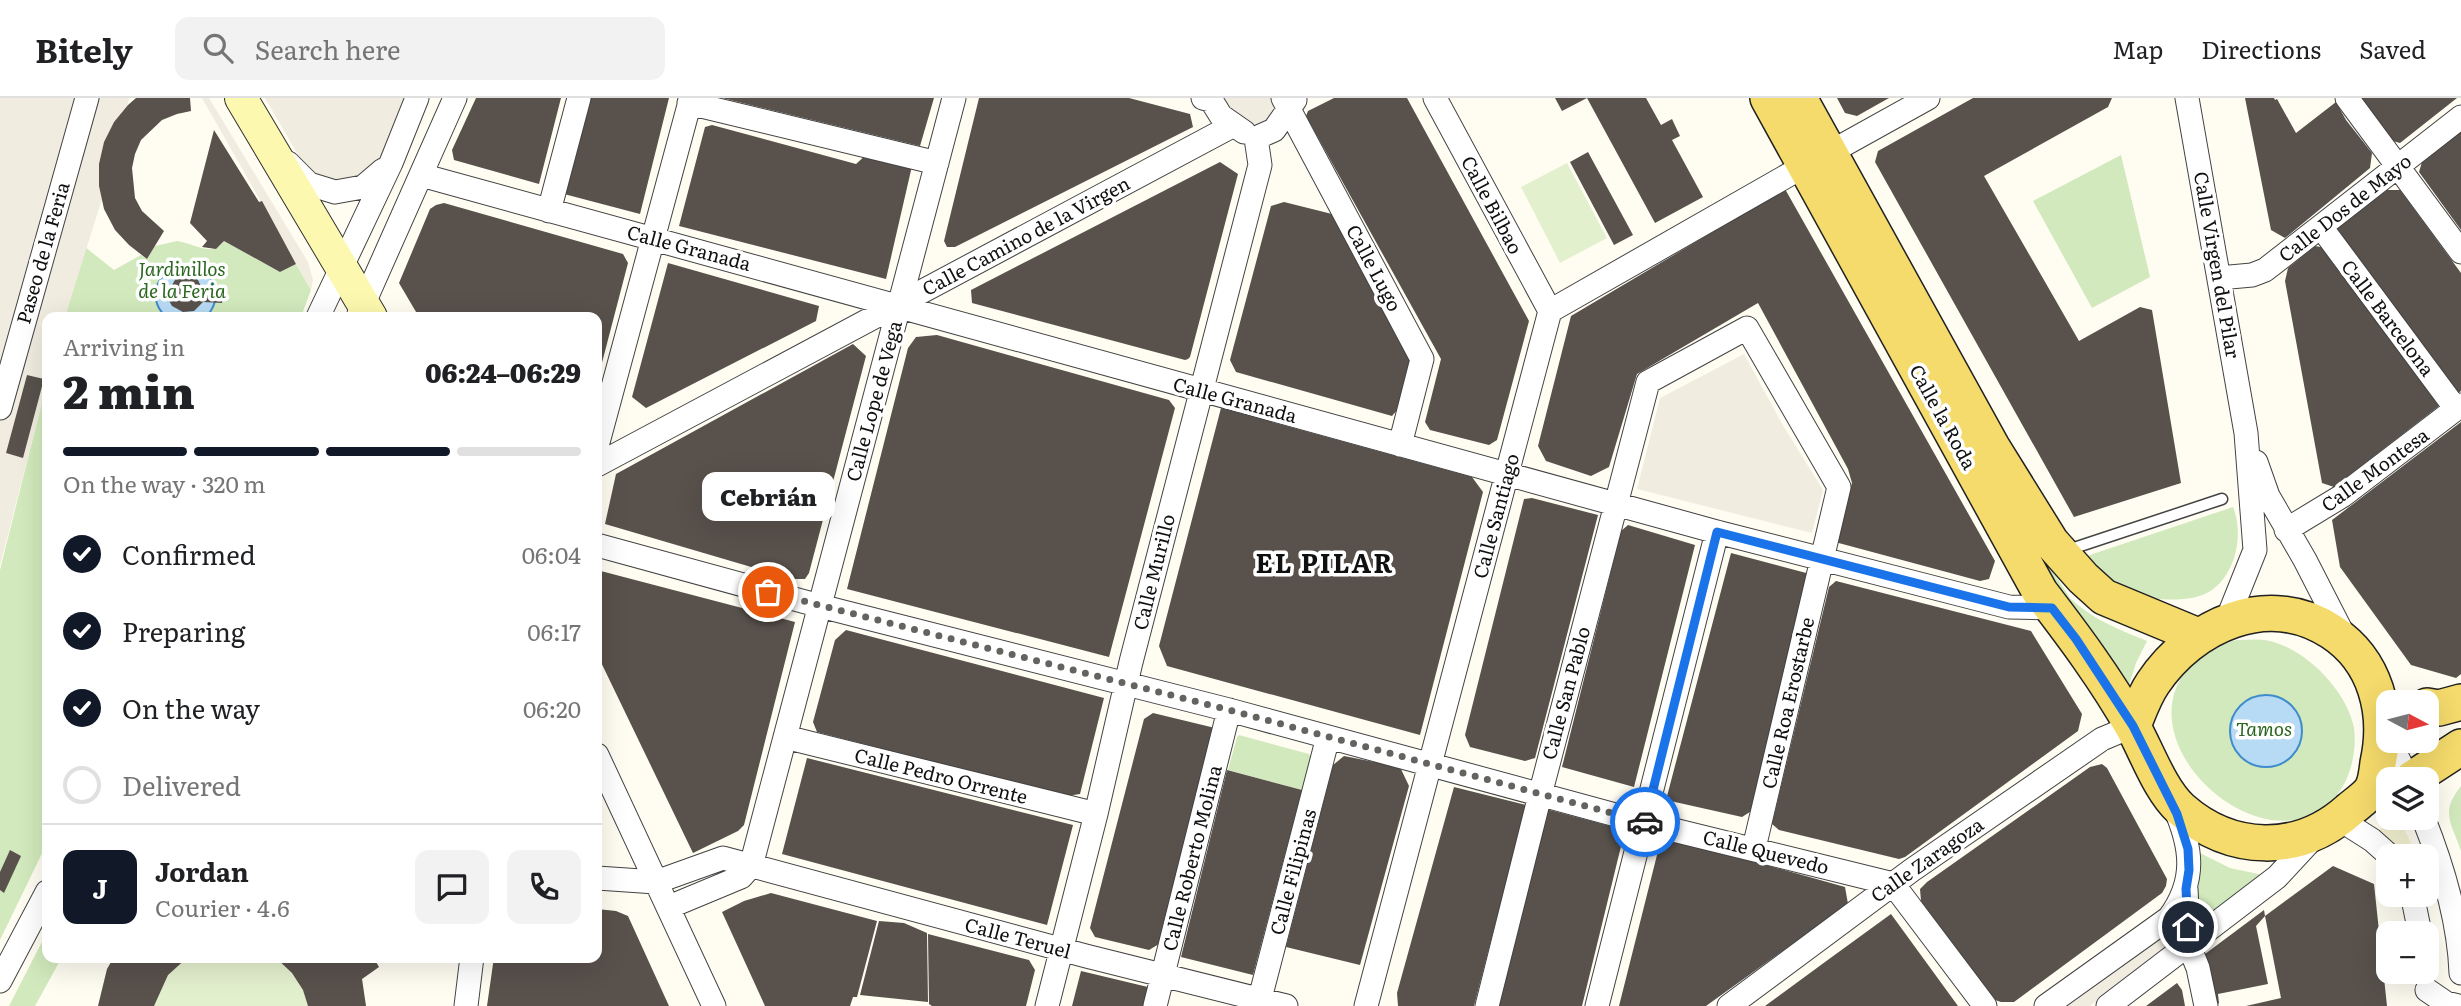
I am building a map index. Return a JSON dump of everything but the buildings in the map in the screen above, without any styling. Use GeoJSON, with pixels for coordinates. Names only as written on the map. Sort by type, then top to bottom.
{"type":"FeatureCollection","features":[{"type":"Feature","properties":{"kind":"main road","name":"Calle la Roda"},"geometry":{"type":"LineString","coordinates":[[1769,98],[1818,159],[2044,532],[2104,597],[2213,628]]}},
{"type":"Feature","properties":{"kind":"main road","name":"Calle la Roda"},"geometry":{"type":"LineString","coordinates":[[1799,98],[1818,159],[2040,592],[2076,639],[2133,726]]}},
{"type":"Feature","properties":{"kind":"main road"},"geometry":{"type":"LineString","coordinates":[[2376,690],[2363,663],[2332,632],[2292,615],[2248,614],[2213,628],[2155,680],[2143,699],[2133,726],[2171,800],[2197,821],[2236,840],[2279,844],[2300,839],[2330,825],[2376,790]]}},
{"type":"Feature","properties":{"kind":"main road"},"geometry":{"type":"LineString","coordinates":[[2374,684],[2386,690]]}},
{"type":"Feature","properties":{"kind":"main road"},"geometry":{"type":"LineString","coordinates":[[2440,708],[2461,702]]}},
{"type":"Feature","properties":{"kind":"main road"},"geometry":{"type":"LineString","coordinates":[[2429,767],[2461,747]]}},
{"type":"Feature","properties":{"kind":"street","name":"Paseo de la Feria"},"geometry":{"type":"LineString","coordinates":[[0,408],[87,98]]}},
{"type":"Feature","properties":{"kind":"street"},"geometry":{"type":"LineString","coordinates":[[241,98],[341,266],[364,312]]}},
{"type":"Feature","properties":{"kind":"street"},"geometry":{"type":"LineString","coordinates":[[320,312],[391,163],[417,98]]}},
{"type":"Feature","properties":{"kind":"street"},"geometry":{"type":"LineString","coordinates":[[364,312],[455,98]]}},
{"type":"Feature","properties":{"kind":"street"},"geometry":{"type":"LineString","coordinates":[[549,212],[579,98]]}},
{"type":"Feature","properties":{"kind":"street","name":"Calle Lope de Vega"},"geometry":{"type":"LineString","coordinates":[[751,866],[954,98]]}},
{"type":"Feature","properties":{"kind":"street","name":"Calle Bilbao"},"geometry":{"type":"LineString","coordinates":[[1435,98],[1549,311]]}},
{"type":"Feature","properties":{"kind":"street"},"geometry":{"type":"LineString","coordinates":[[1549,311],[1928,98]]}},
{"type":"Feature","properties":{"kind":"street","name":"Calle Virgen del Pilar"},"geometry":{"type":"LineString","coordinates":[[2187,98],[2246,433],[2255,550],[2213,628]]}},
{"type":"Feature","properties":{"kind":"street"},"geometry":{"type":"LineString","coordinates":[[2347,98],[2461,252]]}},
{"type":"Feature","properties":{"kind":"street"},"geometry":{"type":"LineString","coordinates":[[1209,99],[1232,126],[1256,138],[1274,130],[1290,102]]}},
{"type":"Feature","properties":{"kind":"street"},"geometry":{"type":"LineString","coordinates":[[602,428],[690,101],[937,163]]}},
{"type":"Feature","properties":{"kind":"street","name":"Calle Lugo"},"geometry":{"type":"LineString","coordinates":[[1290,102],[1422,359],[1400,445]]}},
{"type":"Feature","properties":{"kind":"street","name":"Calle Dos de Mayo"},"geometry":{"type":"LineString","coordinates":[[2219,278],[2252,275],[2265,270],[2461,117]]}},
{"type":"Feature","properties":{"kind":"street","name":"Calle Camino de la Virgen"},"geometry":{"type":"LineString","coordinates":[[602,461],[1232,126]]}},
{"type":"Feature","properties":{"kind":"street","name":"Calle Murillo"},"geometry":{"type":"LineString","coordinates":[[1047,1006],[1126,683],[1260,165],[1256,138]]}},
{"type":"Feature","properties":{"kind":"street"},"geometry":{"type":"LineString","coordinates":[[273,148],[309,184],[335,192],[363,187],[391,163]]}},
{"type":"Feature","properties":{"kind":"street","name":"Calle Granada"},"geometry":{"type":"LineString","coordinates":[[421,175],[1717,532],[2009,607],[2052,608]]}},
{"type":"Feature","properties":{"kind":"street","name":"Calle Barcelona"},"geometry":{"type":"LineString","coordinates":[[2321,227],[2459,407]]}},
{"type":"Feature","properties":{"kind":"street","name":"Calle Santiago"},"geometry":{"type":"LineString","coordinates":[[1366,1006],[1549,311]]}},
{"type":"Feature","properties":{"kind":"street","name":"Calle San Pablo"},"geometry":{"type":"LineString","coordinates":[[1487,1006],[1648,382],[1747,328],[1839,487],[1822,559]]}},
{"type":"Feature","properties":{"kind":"street","name":"Calle Montesa"},"geometry":{"type":"LineString","coordinates":[[2286,530],[2342,496],[2459,407]]}},
{"type":"Feature","properties":{"kind":"street","name":"Calle Virgen del Pilar"},"geometry":{"type":"LineString","coordinates":[[2246,433],[2268,496],[2305,560],[2348,646]]}},
{"type":"Feature","properties":{"kind":"street"},"geometry":{"type":"LineString","coordinates":[[1597,1006],[1717,532]]}},
{"type":"Feature","properties":{"kind":"street","name":"Calle Quevedo"},"geometry":{"type":"LineString","coordinates":[[602,546],[820,606],[1229,710],[1645,823],[1893,884]]}},
{"type":"Feature","properties":{"kind":"street","name":"Calle Roa Erostarbe"},"geometry":{"type":"LineString","coordinates":[[1754,848],[1822,559]]}},
{"type":"Feature","properties":{"kind":"street","name":"Calle Roberto Molina"},"geometry":{"type":"LineString","coordinates":[[1154,1006],[1229,710]]}},
{"type":"Feature","properties":{"kind":"street","name":"Calle Zaragoza"},"geometry":{"type":"LineString","coordinates":[[1729,1006],[1893,884],[2102,739],[2133,726]]}},
{"type":"Feature","properties":{"kind":"street","name":"Calle Pedro Orrente"},"geometry":{"type":"LineString","coordinates":[[785,737],[1096,814]]}},
{"type":"Feature","properties":{"kind":"street","name":"Calle Filipinas"},"geometry":{"type":"LineString","coordinates":[[1258,1003],[1328,737]]}},
{"type":"Feature","properties":{"kind":"street"},"geometry":{"type":"LineString","coordinates":[[602,766],[714,1006]]}},
{"type":"Feature","properties":{"kind":"street"},"geometry":{"type":"LineString","coordinates":[[2171,800],[2183,827],[2188,849],[2186,889],[2189,946],[2198,968],[2206,1006]]}},
{"type":"Feature","properties":{"kind":"street"},"geometry":{"type":"LineString","coordinates":[[2108,1006],[2277,877],[2330,825],[2376,844]]}},
{"type":"Feature","properties":{"kind":"street"},"geometry":{"type":"LineString","coordinates":[[2428,830],[2460,935],[2461,973]]}},
{"type":"Feature","properties":{"kind":"street","name":"Calle Teruel"},"geometry":{"type":"LineString","coordinates":[[656,882],[723,858],[1258,1003],[1286,1006]]}},
{"type":"Feature","properties":{"kind":"street"},"geometry":{"type":"LineString","coordinates":[[669,907],[741,877],[751,866]]}},
{"type":"Feature","properties":{"kind":"street"},"geometry":{"type":"LineString","coordinates":[[602,878],[656,882]]}},
{"type":"Feature","properties":{"kind":"street"},"geometry":{"type":"LineString","coordinates":[[1893,884],[1985,1006]]}},
{"type":"Feature","properties":{"kind":"street"},"geometry":{"type":"LineString","coordinates":[[2046,1006],[2169,918],[2186,889]]}},
{"type":"Feature","properties":{"kind":"street"},"geometry":{"type":"LineString","coordinates":[[0,981],[42,901]]}},
{"type":"Feature","properties":{"kind":"street"},"geometry":{"type":"LineString","coordinates":[[466,1006],[471,963]]}},
{"type":"Feature","properties":{"kind":"street"},"geometry":{"type":"LineString","coordinates":[[2427,989],[2446,1003],[2458,1006]]}},
{"type":"Feature","properties":{"kind":"lane"},"geometry":{"type":"LineString","coordinates":[[2061,552],[2222,499]]}},
{"type":"Feature","properties":{"kind":"shaded area"},"geometry":{"type":"Polygon","coordinates":[[[0,98],[129,98],[128,105],[114,122],[104,142],[99,164],[102,199],[67,312],[42,312],[42,379],[27,375],[6,453],[23,458],[42,387],[42,402],[0,566],[0,98]]]}},
{"type":"Feature","properties":{"kind":"shaded area"},"geometry":{"type":"Polygon","coordinates":[[[202,98],[209,98],[308,262],[313,280],[311,290],[202,98]]]}},
{"type":"Feature","properties":{"kind":"shaded area"},"geometry":{"type":"Polygon","coordinates":[[[265,98],[407,98],[378,163],[366,174],[329,185],[305,167],[265,98]]]}},
{"type":"Feature","properties":{"kind":"shaded area"},"geometry":{"type":"Polygon","coordinates":[[[1221,98],[1280,98],[1263,126],[1257,126],[1244,123],[1228,112],[1221,98]]]}},
{"type":"Feature","properties":{"kind":"shaded area"},"geometry":{"type":"Polygon","coordinates":[[[1744,354],[1823,490],[1812,533],[1637,489],[1660,398],[1744,354]]]}},
{"type":"Feature","properties":{"kind":"shaded area"},"geometry":{"type":"Polygon","coordinates":[[[2404,830],[2411,844],[2394,844],[2376,832],[2404,830]]]}},
{"type":"Feature","properties":{"kind":"shaded area"},"geometry":{"type":"Polygon","coordinates":[[[2171,924],[2175,944],[2090,1006],[2060,1006],[2171,924]]]}},
{"type":"Feature","properties":{"kind":"green space"},"geometry":{"type":"Polygon","coordinates":[[[2121,155],[2150,277],[2092,308],[2033,201],[2121,155]]]}},
{"type":"Feature","properties":{"kind":"green space"},"geometry":{"type":"Polygon","coordinates":[[[1567,163],[1607,238],[1560,263],[1521,187],[1567,163]]]}},
{"type":"Feature","properties":{"kind":"green space","name":"Jardinillos de la Feria"},"geometry":{"type":"Polygon","coordinates":[[[177,241],[209,249],[224,241],[280,272],[296,264],[311,290],[303,312],[66,312],[85,247],[114,270],[141,255],[147,259],[155,246],[177,241]]]}},
{"type":"Feature","properties":{"kind":"green space"},"geometry":{"type":"Polygon","coordinates":[[[42,402],[42,853],[0,940],[0,570],[42,402]]]}},
{"type":"Feature","properties":{"kind":"green space"},"geometry":{"type":"Polygon","coordinates":[[[2233,507],[2238,541],[2232,563],[2220,583],[2198,597],[2172,600],[2127,595],[2081,558],[2233,507]]]}},
{"type":"Feature","properties":{"kind":"green space"},"geometry":{"type":"Polygon","coordinates":[[[2037,547],[2070,598],[2078,605],[2106,623],[2147,641],[2129,685],[2121,684],[2034,550],[2037,547]]]}},
{"type":"Feature","properties":{"kind":"green space","name":"Tamos"},"geometry":{"type":"Polygon","coordinates":[[[2237,640],[2264,640],[2279,644],[2308,660],[2333,685],[2350,714],[2355,739],[2350,770],[2336,796],[2314,814],[2284,821],[2253,815],[2223,800],[2198,777],[2180,749],[2172,718],[2176,688],[2209,647],[2237,640]]]}},
{"type":"Feature","properties":{"kind":"green space"},"geometry":{"type":"Polygon","coordinates":[[[1239,735],[1309,754],[1311,758],[1302,790],[1228,770],[1239,735]]]}},
{"type":"Feature","properties":{"kind":"green space"},"geometry":{"type":"Polygon","coordinates":[[[2461,786],[2461,851],[2451,825],[2449,810],[2461,786]]]}},
{"type":"Feature","properties":{"kind":"green space"},"geometry":{"type":"Polygon","coordinates":[[[2200,853],[2230,868],[2263,875],[2196,924],[2200,853]]]}},
{"type":"Feature","properties":{"kind":"green space"},"geometry":{"type":"Polygon","coordinates":[[[42,942],[42,963],[59,963],[35,1006],[9,1006],[42,942]]]}},
{"type":"Feature","properties":{"kind":"green space"},"geometry":{"type":"Polygon","coordinates":[[[110,963],[377,963],[379,967],[362,979],[366,1006],[98,1006],[110,963]]]}},
{"type":"Feature","properties":{"kind":"water"},"geometry":{"type":"Polygon","coordinates":[[[188,264],[197,267],[210,278],[216,293],[210,312],[162,312],[159,308],[156,300],[158,283],[170,270],[188,264]]]}},
{"type":"Feature","properties":{"kind":"water","name":"Tamos"},"geometry":{"type":"Polygon","coordinates":[[[2266,695],[2280,698],[2292,705],[2299,717],[2302,731],[2299,745],[2292,757],[2280,764],[2266,767],[2252,764],[2240,757],[2233,745],[2230,731],[2233,717],[2240,705],[2252,698],[2266,695]]]}},
{"type":"Feature","properties":{"kind":"way so far"},"geometry":{"type":"LineString","coordinates":[[768,592],[1229,710],[1645,822]]}},
{"type":"Feature","properties":{"kind":"place","name":"Cebrián"},"geometry":{"type":"Point","coordinates":[768,592]}},
{"type":"Feature","properties":{"kind":"district","name":"EL PILAR"},"geometry":{"type":"Point","coordinates":[1325,564]}},
{"type":"Feature","properties":{"kind":"route"},"geometry":{"type":"LineString","coordinates":[[1645,822],[1717,532],[2009,607],[2052,608],[2076,639],[2133,726],[2183,827],[2188,849],[2188,927]]}}]}
